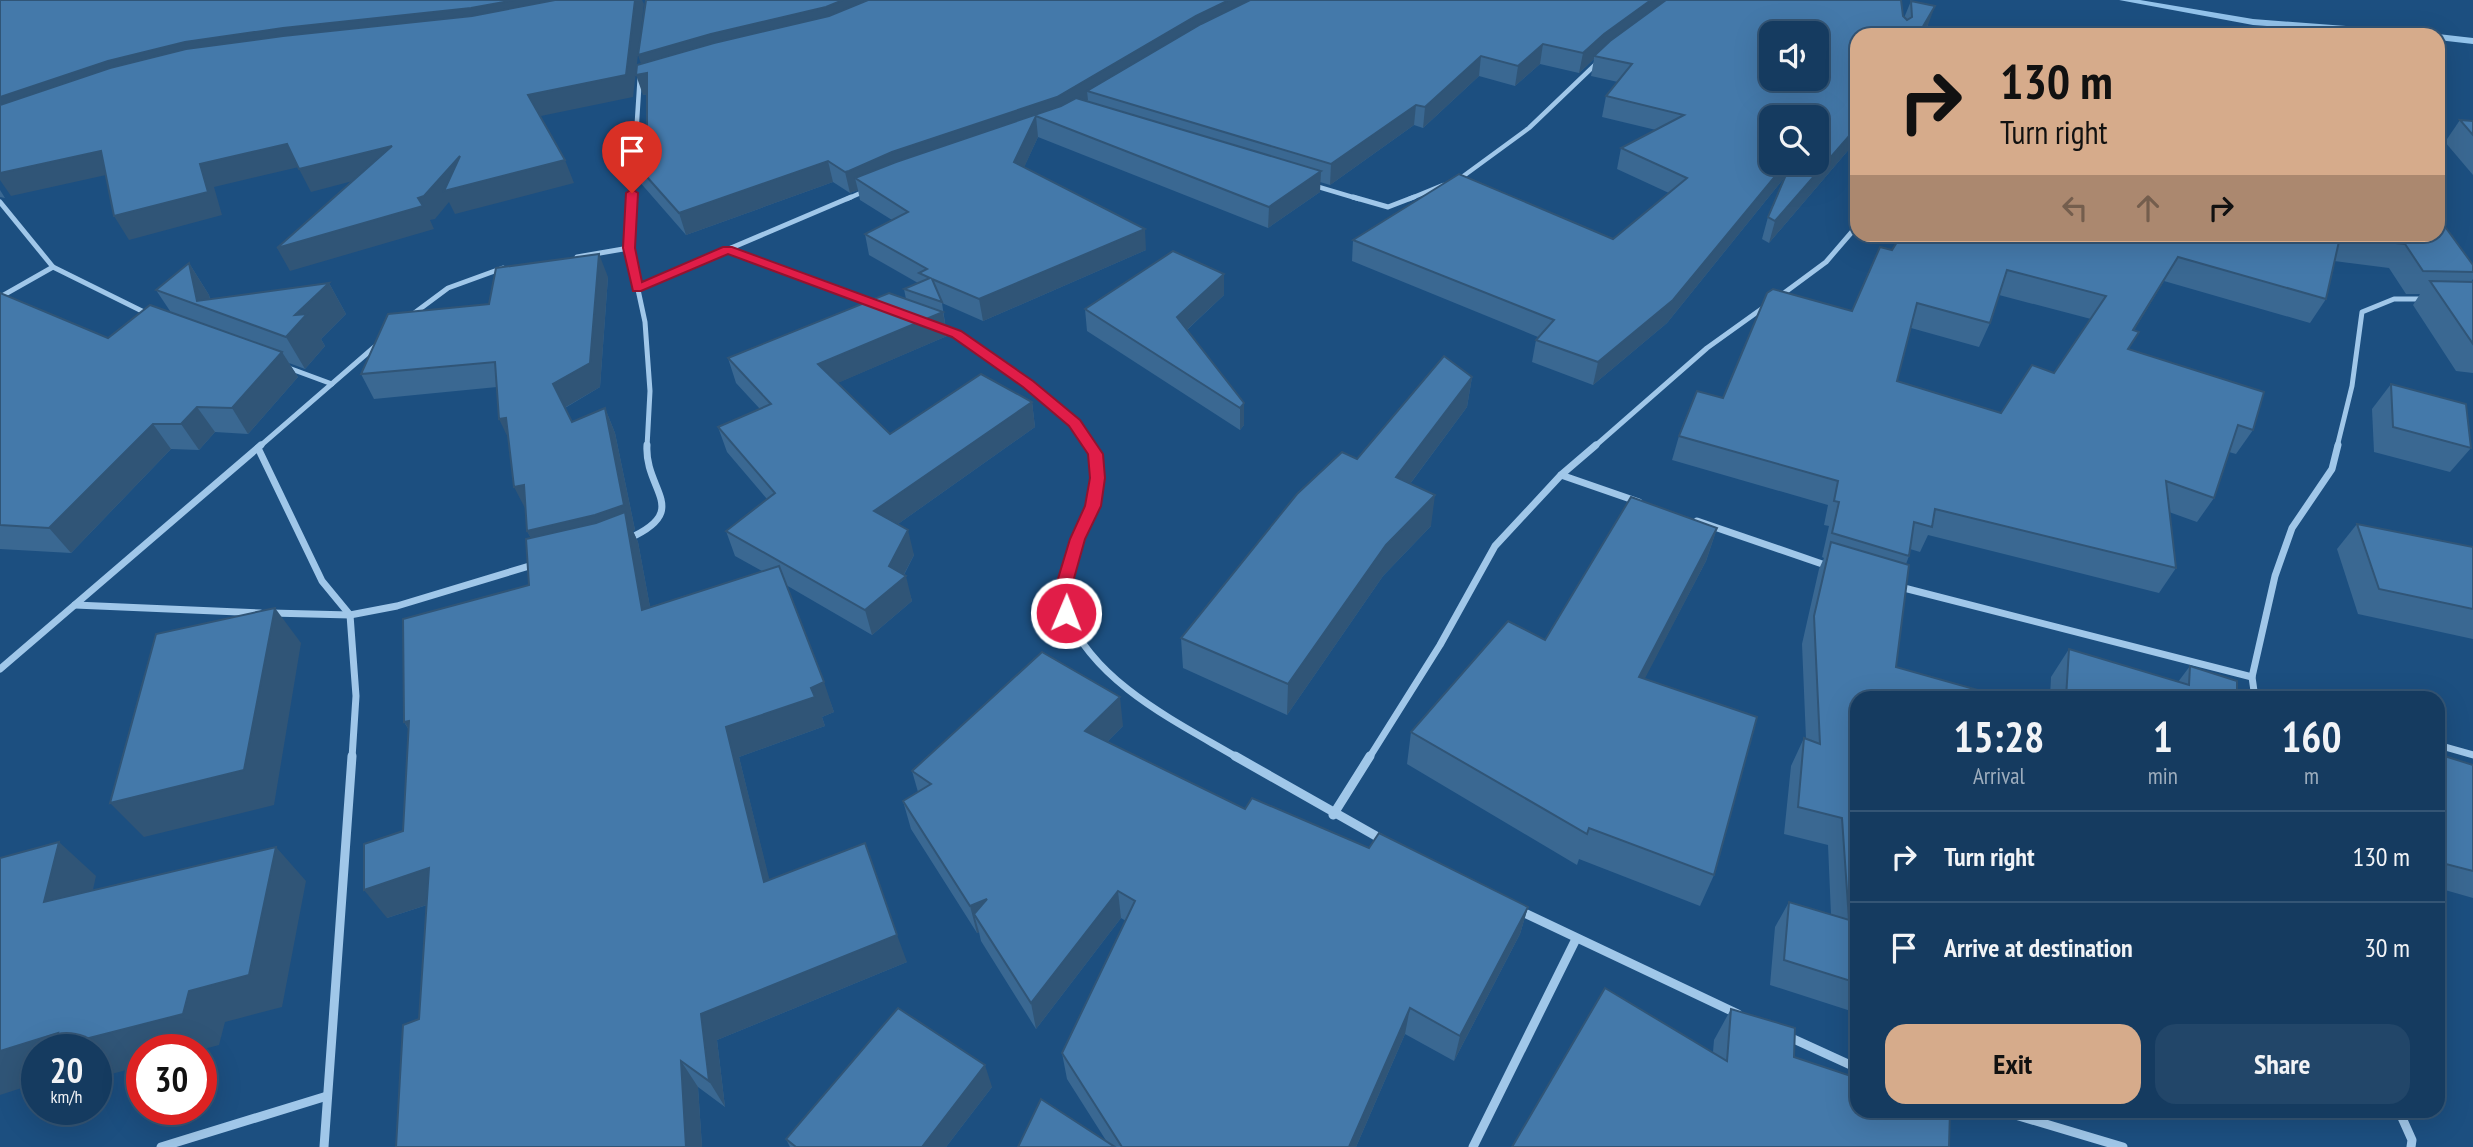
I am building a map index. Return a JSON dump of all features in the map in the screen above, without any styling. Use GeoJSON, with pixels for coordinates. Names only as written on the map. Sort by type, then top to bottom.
{"type":"FeatureCollection","features":[{"type":"Feature","properties":{"kind":"street"},"geometry":{"type":"LineString","coordinates":[[1311,185],[1388,207],[1468,175],[1529,128],[1603,57]]}},
{"type":"Feature","properties":{"kind":"street"},"geometry":{"type":"LineString","coordinates":[[623,541],[648,530],[660,519],[663,504],[646,457],[650,391],[645,323],[629,248],[640,68]]}},
{"type":"Feature","properties":{"kind":"street"},"geometry":{"type":"LineString","coordinates":[[639,81],[652,77]]}},
{"type":"Feature","properties":{"kind":"street"},"geometry":{"type":"LineString","coordinates":[[637,288],[873,188]]}},
{"type":"Feature","properties":{"kind":"street"},"geometry":{"type":"LineString","coordinates":[[0,202],[53,267],[156,318]]}},
{"type":"Feature","properties":{"kind":"street"},"geometry":{"type":"LineString","coordinates":[[1333,815],[1440,645],[1495,546],[1561,475],[1707,348],[1826,262],[1850,234]]}},
{"type":"Feature","properties":{"kind":"street"},"geometry":{"type":"LineString","coordinates":[[566,258],[629,248]]}},
{"type":"Feature","properties":{"kind":"street"},"geometry":{"type":"LineString","coordinates":[[727,250],[879,306]]}},
{"type":"Feature","properties":{"kind":"street"},"geometry":{"type":"LineString","coordinates":[[0,297],[53,267]]}},
{"type":"Feature","properties":{"kind":"street"},"geometry":{"type":"LineString","coordinates":[[399,325],[448,288],[515,267]]}},
{"type":"Feature","properties":{"kind":"street"},"geometry":{"type":"LineString","coordinates":[[2254,691],[2252,677],[2275,576],[2292,528],[2332,469],[2352,386],[2362,312],[2394,299],[2434,299]]}},
{"type":"Feature","properties":{"kind":"street"},"geometry":{"type":"LineString","coordinates":[[931,325],[957,334],[1028,384],[1074,423],[1096,454],[1098,478],[1093,506],[1077,539],[1065,582],[1066,613],[1095,659],[1152,707],[1333,815],[1394,846]]}},
{"type":"Feature","properties":{"kind":"street"},"geometry":{"type":"LineString","coordinates":[[0,669],[390,334]]}},
{"type":"Feature","properties":{"kind":"street"},"geometry":{"type":"LineString","coordinates":[[281,365],[332,384]]}},
{"type":"Feature","properties":{"kind":"street"},"geometry":{"type":"LineString","coordinates":[[258,448],[322,581],[350,615],[356,696],[324,1147]]}},
{"type":"Feature","properties":{"kind":"street"},"geometry":{"type":"LineString","coordinates":[[1561,475],[1650,506]]}},
{"type":"Feature","properties":{"kind":"street"},"geometry":{"type":"LineString","coordinates":[[1689,519],[1842,570]]}},
{"type":"Feature","properties":{"kind":"street"},"geometry":{"type":"LineString","coordinates":[[75,605],[169,611],[350,615],[397,606],[545,561]]}},
{"type":"Feature","properties":{"kind":"street"},"geometry":{"type":"LineString","coordinates":[[1894,586],[2252,677]]}},
{"type":"Feature","properties":{"kind":"street"},"geometry":{"type":"LineString","coordinates":[[2445,747],[2473,755]]}},
{"type":"Feature","properties":{"kind":"street"},"geometry":{"type":"LineString","coordinates":[[1515,908],[1746,1018]]}},
{"type":"Feature","properties":{"kind":"street"},"geometry":{"type":"LineString","coordinates":[[1473,1147],[1576,939]]}},
{"type":"Feature","properties":{"kind":"street"},"geometry":{"type":"LineString","coordinates":[[1783,1034],[1850,1065]]}},
{"type":"Feature","properties":{"kind":"street"},"geometry":{"type":"LineString","coordinates":[[161,1147],[327,1096]]}},
{"type":"Feature","properties":{"kind":"street"},"geometry":{"type":"LineString","coordinates":[[2026,1118],[2123,1147]]}},
{"type":"Feature","properties":{"kind":"street"},"geometry":{"type":"LineString","coordinates":[[2402,1118],[2412,1140],[2412,1147]]}},
{"type":"Feature","properties":{"kind":"building"},"geometry":{"type":"Polygon","coordinates":[[[0,0],[515,0],[471,8],[283,28],[185,42],[108,61],[0,97],[0,0]]]}},
{"type":"Feature","properties":{"kind":"building"},"geometry":{"type":"Polygon","coordinates":[[[555,0],[635,0],[626,75],[528,95],[565,160],[444,191],[460,156],[424,196],[418,198],[423,206],[277,248],[392,146],[299,169],[287,144],[200,164],[208,192],[114,216],[101,151],[0,173],[0,105],[110,68],[186,49],[472,16],[555,0]]]}},
{"type":"Feature","properties":{"kind":"building"},"geometry":{"type":"Polygon","coordinates":[[[646,0],[843,0],[826,7],[711,34],[638,55],[646,0]]]}},
{"type":"Feature","properties":{"kind":"building"},"geometry":{"type":"Polygon","coordinates":[[[868,0],[1229,0],[1196,16],[1057,97],[892,152],[849,171],[845,172],[828,161],[679,213],[631,159],[631,155],[647,151],[647,73],[636,75],[637,65],[714,43],[829,16],[868,0]]]}},
{"type":"Feature","properties":{"kind":"building"},"geometry":{"type":"Polygon","coordinates":[[[1250,0],[1651,0],[1583,53],[1543,44],[1518,66],[1481,56],[1425,107],[1416,105],[1331,164],[1087,91],[1201,24],[1250,0]]]}},
{"type":"Feature","properties":{"kind":"building"},"geometry":{"type":"Polygon","coordinates":[[[1666,0],[1901,0],[1903,16],[1907,20],[1912,17],[1911,1],[1935,6],[1922,28],[1850,28],[1850,135],[1829,159],[1829,105],[1759,105],[1759,175],[1776,175],[1673,300],[1598,362],[1536,340],[1554,320],[1353,240],[1459,174],[1613,239],[1687,178],[1621,148],[1684,115],[1606,96],[1632,64],[1594,56],[1666,0]]]}},
{"type":"Feature","properties":{"kind":"building"},"geometry":{"type":"Polygon","coordinates":[[[1076,98],[1321,171],[1269,207],[1036,116],[1014,162],[1145,229],[979,299],[932,279],[942,302],[904,289],[930,278],[919,273],[927,269],[865,234],[908,212],[855,178],[1061,106],[1076,98]]]}},
{"type":"Feature","properties":{"kind":"building"},"geometry":{"type":"Polygon","coordinates":[[[2460,120],[2473,121],[2473,135],[2460,120]]]}},
{"type":"Feature","properties":{"kind":"building"},"geometry":{"type":"Polygon","coordinates":[[[1786,175],[1815,175],[1775,221],[1768,217],[1786,175]]]}},
{"type":"Feature","properties":{"kind":"building"},"geometry":{"type":"Polygon","coordinates":[[[2445,227],[2473,265],[2473,272],[2423,271],[2405,244],[2386,242],[2445,242],[2445,227]]]}},
{"type":"Feature","properties":{"kind":"building"},"geometry":{"type":"Polygon","coordinates":[[[1897,242],[2339,242],[2326,299],[2178,257],[2133,330],[2139,332],[2128,349],[2264,392],[2253,430],[2238,425],[2214,498],[2166,481],[2176,568],[1935,509],[1932,527],[1914,522],[1909,556],[1832,533],[1839,502],[1834,501],[1838,481],[1679,436],[1697,391],[1723,398],[1767,293],[1773,289],[1852,311],[1880,247],[1892,250],[1897,242]],[[2007,270],[1990,323],[1917,303],[1897,381],[2001,413],[2032,365],[2054,373],[2106,296],[2007,270]]]}},
{"type":"Feature","properties":{"kind":"building"},"geometry":{"type":"Polygon","coordinates":[[[1173,251],[1224,274],[1177,317],[1244,403],[1240,408],[1085,309],[1173,251]]]}},
{"type":"Feature","properties":{"kind":"building"},"geometry":{"type":"Polygon","coordinates":[[[599,254],[590,363],[553,384],[572,422],[605,408],[624,505],[595,515],[527,531],[524,485],[514,487],[506,418],[499,419],[495,362],[361,374],[388,314],[489,304],[496,268],[599,254]]]}},
{"type":"Feature","properties":{"kind":"building"},"geometry":{"type":"Polygon","coordinates":[[[189,263],[197,301],[329,283],[295,315],[307,314],[286,337],[156,290],[189,263]]]}},
{"type":"Feature","properties":{"kind":"building"},"geometry":{"type":"Polygon","coordinates":[[[2430,281],[2473,282],[2473,344],[2430,281]]]}},
{"type":"Feature","properties":{"kind":"building"},"geometry":{"type":"Polygon","coordinates":[[[0,293],[108,338],[150,305],[282,352],[232,408],[197,407],[181,424],[153,424],[49,528],[0,525],[0,293]]]}},
{"type":"Feature","properties":{"kind":"building"},"geometry":{"type":"Polygon","coordinates":[[[889,293],[943,312],[818,364],[890,434],[981,374],[1032,402],[874,511],[908,530],[889,566],[906,576],[865,610],[726,531],[775,493],[718,427],[771,404],[728,358],[889,293]]]}},
{"type":"Feature","properties":{"kind":"building"},"geometry":{"type":"Polygon","coordinates":[[[1444,356],[1472,377],[1396,477],[1435,495],[1386,545],[1288,684],[1181,638],[1297,494],[1342,452],[1357,459],[1444,356]]]}},
{"type":"Feature","properties":{"kind":"building"},"geometry":{"type":"Polygon","coordinates":[[[2391,384],[2466,404],[2471,448],[2393,427],[2391,384]]]}},
{"type":"Feature","properties":{"kind":"building"},"geometry":{"type":"Polygon","coordinates":[[[1631,497],[1717,528],[1639,677],[1757,717],[1714,875],[1589,828],[1587,834],[1411,732],[1508,621],[1545,640],[1631,497]]]}},
{"type":"Feature","properties":{"kind":"building"},"geometry":{"type":"Polygon","coordinates":[[[625,512],[642,610],[779,566],[824,682],[811,688],[815,697],[726,727],[764,882],[865,843],[897,935],[701,1014],[709,1081],[681,1061],[686,1147],[396,1147],[403,1025],[419,1019],[429,868],[364,890],[364,844],[403,831],[409,721],[404,722],[403,619],[529,585],[526,539],[596,523],[625,512]]]}},
{"type":"Feature","properties":{"kind":"building"},"geometry":{"type":"Polygon","coordinates":[[[2357,524],[2473,547],[2473,609],[2379,589],[2357,524]]]}},
{"type":"Feature","properties":{"kind":"building"},"geometry":{"type":"Polygon","coordinates":[[[1831,542],[1909,565],[1896,667],[1981,691],[1850,691],[1850,981],[1784,960],[1789,902],[1849,920],[1842,818],[1798,807],[1804,738],[1820,744],[1814,616],[1831,542]]]}},
{"type":"Feature","properties":{"kind":"building"},"geometry":{"type":"Polygon","coordinates":[[[275,608],[244,770],[110,803],[156,634],[275,608]]]}},
{"type":"Feature","properties":{"kind":"building"},"geometry":{"type":"Polygon","coordinates":[[[2069,649],[2189,685],[2190,666],[2237,681],[2237,691],[2066,691],[2069,649]]]}},
{"type":"Feature","properties":{"kind":"building"},"geometry":{"type":"Polygon","coordinates":[[[1042,652],[1120,697],[1085,731],[1245,809],[1252,798],[1369,848],[1379,833],[1528,907],[1460,1036],[1410,1008],[1349,1147],[1122,1147],[1062,1053],[1135,901],[1118,891],[1031,1003],[974,914],[987,899],[970,906],[903,801],[931,784],[912,771],[1042,652]]]}},
{"type":"Feature","properties":{"kind":"building"},"geometry":{"type":"Polygon","coordinates":[[[2445,756],[2473,765],[2473,871],[2445,864],[2445,756]]]}},
{"type":"Feature","properties":{"kind":"building"},"geometry":{"type":"Polygon","coordinates":[[[59,842],[44,902],[276,847],[249,975],[189,991],[183,1014],[105,1034],[21,1034],[21,1044],[0,1051],[0,858],[59,842]]]}},
{"type":"Feature","properties":{"kind":"building"},"geometry":{"type":"Polygon","coordinates":[[[1605,988],[1727,1061],[1731,1009],[1795,1028],[1794,1057],[1850,1076],[1850,1118],[1950,1118],[1949,1147],[1512,1147],[1605,988]]]}},
{"type":"Feature","properties":{"kind":"building"},"geometry":{"type":"Polygon","coordinates":[[[898,1008],[985,1065],[922,1147],[796,1147],[786,1139],[898,1008]]]}},
{"type":"Feature","properties":{"kind":"building"},"geometry":{"type":"Polygon","coordinates":[[[1041,1099],[1115,1147],[1018,1147],[1041,1099]]]}},
{"type":"Feature","properties":{"kind":"waterway"},"geometry":{"type":"LineString","coordinates":[[2124,0],[2253,22],[2333,28]]}},
{"type":"Feature","properties":{"kind":"waterway"},"geometry":{"type":"LineString","coordinates":[[2445,38],[2473,41]]}},
{"type":"Feature","properties":{"kind":"route"},"geometry":{"type":"LineString","coordinates":[[632,193],[629,248],[637,288],[727,250],[957,334],[1028,384],[1074,423],[1096,454],[1098,478],[1093,506],[1077,539],[1065,582],[1066,613]]}}]}
